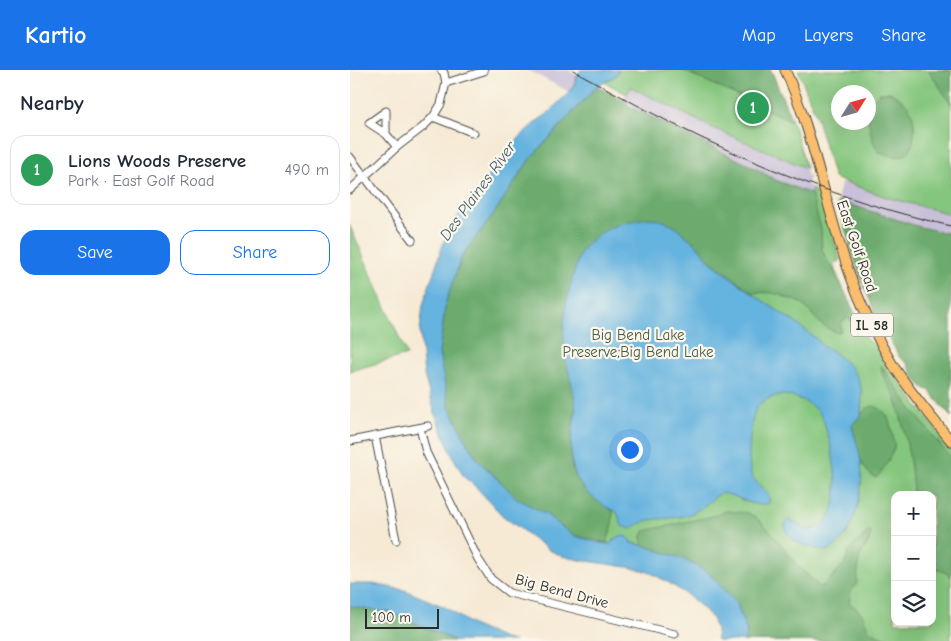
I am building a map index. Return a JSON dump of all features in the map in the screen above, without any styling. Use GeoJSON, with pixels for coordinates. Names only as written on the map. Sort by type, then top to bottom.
{"type":"FeatureCollection","features":[{"type":"Feature","properties":{"kind":"main road","name":"East Golf Road"},"geometry":{"type":"LineString","coordinates":[[785,70],[809,133],[841,251],[868,318],[894,365],[918,400],[951,441]]}},
{"type":"Feature","properties":{"kind":"street"},"geometry":{"type":"LineString","coordinates":[[350,190],[432,117],[440,104],[446,83],[444,73],[441,70]]}},
{"type":"Feature","properties":{"kind":"street"},"geometry":{"type":"LineString","coordinates":[[446,83],[484,71]]}},
{"type":"Feature","properties":{"kind":"street"},"geometry":{"type":"LineString","coordinates":[[432,117],[474,133]]}},
{"type":"Feature","properties":{"kind":"street"},"geometry":{"type":"LineString","coordinates":[[386,134],[397,147]]}},
{"type":"Feature","properties":{"kind":"street"},"geometry":{"type":"LineString","coordinates":[[350,157],[412,240]]}},
{"type":"Feature","properties":{"kind":"street","name":"Big Bend Drive"},"geometry":{"type":"LineString","coordinates":[[374,436],[424,427],[426,452],[478,559],[491,580],[509,592],[675,634]]}},
{"type":"Feature","properties":{"kind":"street"},"geometry":{"type":"LineString","coordinates":[[350,441],[374,436],[396,540]]}},
{"type":"Feature","properties":{"kind":"shaded area"},"geometry":{"type":"Polygon","coordinates":[[[528,70],[568,70],[577,75],[575,83],[569,92],[528,70]]]}},
{"type":"Feature","properties":{"kind":"shaded area"},"geometry":{"type":"Polygon","coordinates":[[[619,70],[692,70],[746,143],[806,168],[806,176],[809,177],[807,185],[813,187],[811,194],[700,160],[597,86],[624,100],[626,94],[604,82],[615,76],[619,70]]]}},
{"type":"Feature","properties":{"kind":"shaded area"},"geometry":{"type":"Polygon","coordinates":[[[842,181],[889,198],[951,214],[951,234],[920,227],[839,201],[838,196],[842,181]]]}},
{"type":"Feature","properties":{"kind":"green space"},"geometry":{"type":"Polygon","coordinates":[[[619,70],[682,70],[697,77],[771,70],[795,129],[806,168],[715,129],[631,87],[627,94],[604,82],[615,76],[619,70]]]}},
{"type":"Feature","properties":{"kind":"green space"},"geometry":{"type":"Polygon","coordinates":[[[682,70],[771,70],[792,121],[682,70]]]}},
{"type":"Feature","properties":{"kind":"green space"},"geometry":{"type":"Polygon","coordinates":[[[798,70],[951,70],[951,214],[889,198],[834,178],[816,115],[798,70]]]}},
{"type":"Feature","properties":{"kind":"green space"},"geometry":{"type":"Polygon","coordinates":[[[928,70],[951,70],[951,104],[931,74],[928,70]]]}},
{"type":"Feature","properties":{"kind":"green space"},"geometry":{"type":"Polygon","coordinates":[[[597,86],[623,100],[629,106],[759,170],[775,180],[811,194],[821,228],[822,250],[836,273],[860,325],[847,318],[841,322],[839,333],[832,331],[822,325],[799,302],[774,294],[753,293],[711,262],[697,245],[565,354],[576,403],[571,445],[572,468],[613,511],[612,527],[607,543],[572,535],[546,514],[518,499],[478,460],[449,406],[439,353],[446,301],[462,256],[495,212],[529,160],[597,86]]]}},
{"type":"Feature","properties":{"kind":"green space"},"geometry":{"type":"Polygon","coordinates":[[[890,92],[902,100],[913,116],[913,143],[907,153],[902,156],[890,156],[879,152],[873,141],[870,130],[876,130],[876,96],[879,93],[890,92]]]}},
{"type":"Feature","properties":{"kind":"green space","name":"Big Bend Lake Preserve;Big Bend Lake"},"geometry":{"type":"Polygon","coordinates":[[[775,180],[811,194],[812,189],[817,193],[826,210],[840,261],[833,263],[836,273],[867,340],[877,346],[893,373],[951,449],[951,641],[744,641],[747,632],[642,545],[615,539],[611,544],[600,543],[462,256],[495,212],[775,180]]]}},
{"type":"Feature","properties":{"kind":"green space"},"geometry":{"type":"Polygon","coordinates":[[[839,201],[920,227],[951,234],[951,417],[929,390],[925,389],[915,380],[907,363],[900,358],[878,319],[861,280],[837,203],[839,201]]]}},
{"type":"Feature","properties":{"kind":"green space"},"geometry":{"type":"Polygon","coordinates":[[[350,226],[407,355],[350,371],[350,226]]]}},
{"type":"Feature","properties":{"kind":"green space"},"geometry":{"type":"Polygon","coordinates":[[[881,365],[912,410],[951,458],[951,577],[936,569],[936,491],[913,491],[910,459],[896,400],[881,370],[881,365]]]}},
{"type":"Feature","properties":{"kind":"green space"},"geometry":{"type":"Polygon","coordinates":[[[873,406],[882,410],[888,417],[894,445],[889,459],[876,478],[870,475],[862,463],[852,425],[867,408],[873,406]]]}},
{"type":"Feature","properties":{"kind":"green space"},"geometry":{"type":"Polygon","coordinates":[[[726,511],[748,513],[757,518],[799,567],[820,587],[845,563],[849,551],[869,530],[871,532],[869,541],[859,558],[857,583],[851,592],[849,603],[861,612],[869,631],[899,641],[744,641],[747,632],[737,604],[709,573],[683,559],[642,545],[644,531],[713,516],[726,511]]]}},
{"type":"Feature","properties":{"kind":"green space"},"geometry":{"type":"Polygon","coordinates":[[[350,606],[390,612],[456,641],[350,641],[350,606]]]}},
{"type":"Feature","properties":{"kind":"water","name":"Des Plaines River"},"geometry":{"type":"Polygon","coordinates":[[[581,70],[619,70],[615,76],[597,86],[529,160],[495,212],[462,256],[446,301],[439,353],[449,406],[478,460],[518,499],[546,514],[572,535],[611,544],[619,536],[628,537],[631,543],[683,559],[709,573],[737,604],[747,632],[744,641],[717,641],[712,618],[702,607],[686,594],[649,572],[562,556],[549,550],[503,516],[464,477],[451,453],[435,413],[424,375],[420,331],[423,305],[445,238],[454,221],[492,171],[518,139],[569,92],[581,70]]]}},
{"type":"Feature","properties":{"kind":"water"},"geometry":{"type":"Polygon","coordinates":[[[650,218],[664,221],[677,228],[697,245],[711,262],[793,321],[818,340],[822,346],[831,350],[850,366],[858,379],[862,392],[861,415],[852,425],[861,462],[862,474],[859,499],[856,512],[845,536],[837,545],[827,551],[806,546],[794,540],[786,530],[785,523],[788,520],[802,528],[808,529],[824,524],[831,514],[835,501],[836,486],[832,454],[823,419],[812,406],[803,400],[793,397],[779,395],[764,401],[756,409],[752,422],[749,450],[751,473],[768,495],[769,503],[757,505],[721,493],[699,509],[684,516],[650,520],[631,529],[622,526],[617,512],[595,499],[581,485],[577,478],[571,454],[575,405],[564,345],[565,311],[572,278],[582,251],[597,236],[621,224],[650,218]]]}},
{"type":"Feature","properties":{"kind":"water"},"geometry":{"type":"Polygon","coordinates":[[[350,584],[373,584],[404,590],[445,607],[474,626],[504,639],[514,641],[456,641],[390,612],[350,606],[350,584]]]}},
{"type":"Feature","properties":{"kind":"waterway"},"geometry":{"type":"LineString","coordinates":[[624,536],[626,527]]}},
{"type":"Feature","properties":{"kind":"railway"},"geometry":{"type":"LineString","coordinates":[[573,70],[683,129],[777,171],[863,202],[951,226]]}},
{"type":"Feature","properties":{"kind":"place","name":"Lions Woods Preserve"},"geometry":{"type":"Point","coordinates":[753,108]}}]}
